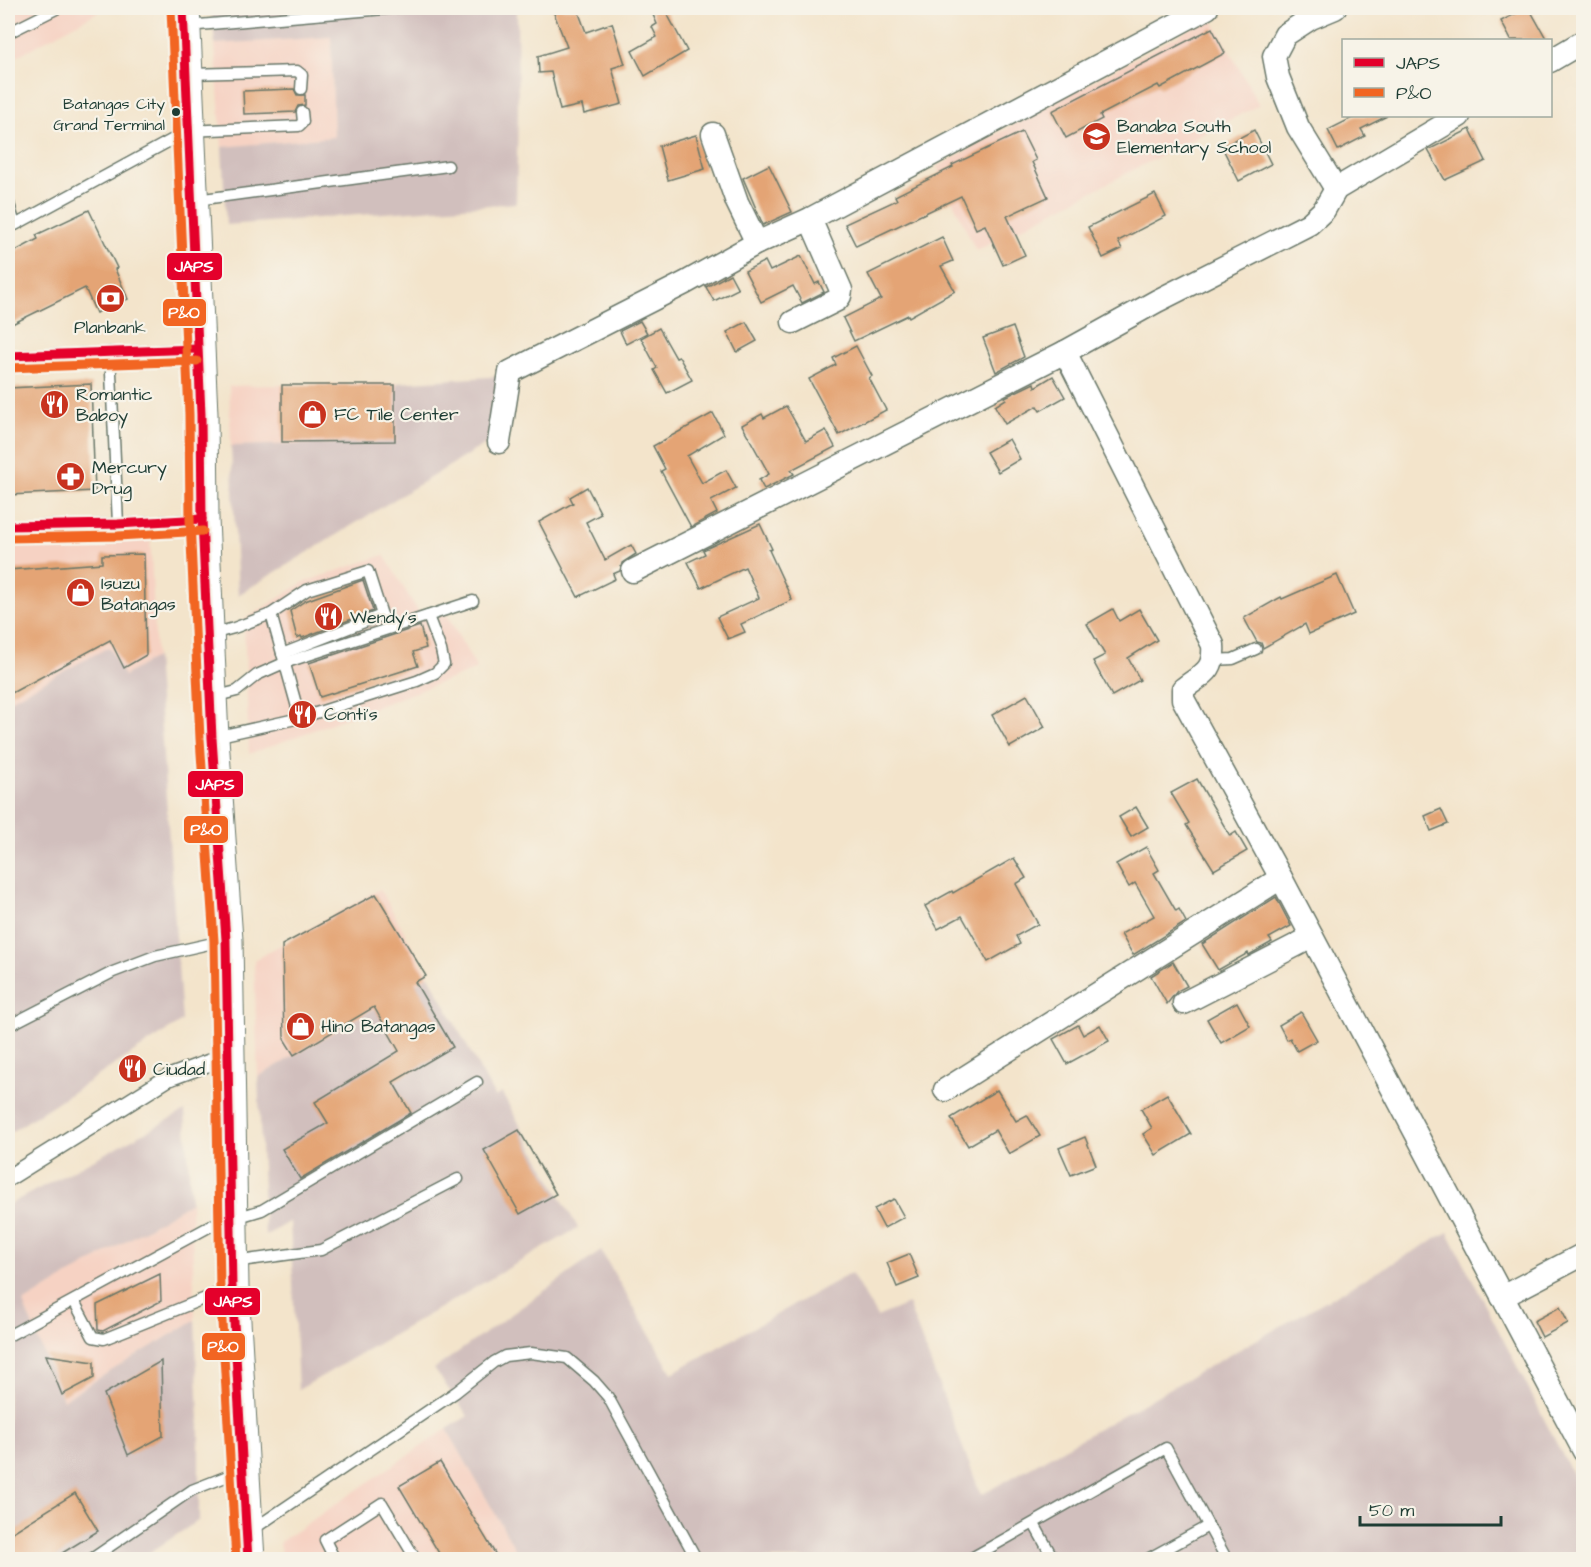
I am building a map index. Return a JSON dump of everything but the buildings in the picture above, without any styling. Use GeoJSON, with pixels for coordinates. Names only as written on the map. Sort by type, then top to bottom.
{"type":"FeatureCollection","features":[{"type":"Feature","properties":{"kind":"highway"},"geometry":{"type":"LineString","coordinates":[[184,17],[201,414],[202,519],[212,738],[226,940],[232,1275],[247,1547]]}},
{"type":"Feature","properties":{"kind":"street"},"geometry":{"type":"LineString","coordinates":[[499,442],[510,372],[758,243],[810,219],[1207,8]]}},
{"type":"Feature","properties":{"kind":"street"},"geometry":{"type":"LineString","coordinates":[[1335,8],[1311,18],[1285,35],[1274,56],[1278,77],[1298,128],[1336,189]]}},
{"type":"Feature","properties":{"kind":"street"},"geometry":{"type":"LineString","coordinates":[[1552,60],[1584,41]]}},
{"type":"Feature","properties":{"kind":"street"},"geometry":{"type":"LineString","coordinates":[[633,571],[1065,352],[1157,301],[1309,224],[1324,210],[1336,189],[1457,117]]}},
{"type":"Feature","properties":{"kind":"street"},"geometry":{"type":"LineString","coordinates":[[712,134],[737,202],[758,243]]}},
{"type":"Feature","properties":{"kind":"street"},"geometry":{"type":"LineString","coordinates":[[793,322],[837,300],[841,290],[810,219]]}},
{"type":"Feature","properties":{"kind":"street"},"geometry":{"type":"LineString","coordinates":[[1065,352],[1214,645],[1215,660],[1209,669],[1183,689],[1183,699],[1281,878],[1584,1451]]}},
{"type":"Feature","properties":{"kind":"street"},"geometry":{"type":"LineString","coordinates":[[945,1089],[1281,878]]}},
{"type":"Feature","properties":{"kind":"street"},"geometry":{"type":"LineString","coordinates":[[1184,1004],[1312,937]]}},
{"type":"Feature","properties":{"kind":"street"},"geometry":{"type":"LineString","coordinates":[[8,1178],[168,1078],[227,1056]]}},
{"type":"Feature","properties":{"kind":"street"},"geometry":{"type":"LineString","coordinates":[[1502,1297],[1584,1254]]}},
{"type":"Feature","properties":{"kind":"lane"},"geometry":{"type":"LineString","coordinates":[[8,33],[58,8]]}},
{"type":"Feature","properties":{"kind":"lane"},"geometry":{"type":"LineString","coordinates":[[184,17],[396,8]]}},
{"type":"Feature","properties":{"kind":"lane"},"geometry":{"type":"LineString","coordinates":[[186,74],[297,71],[302,75],[301,89]]}},
{"type":"Feature","properties":{"kind":"lane"},"geometry":{"type":"LineString","coordinates":[[8,200],[15,225],[188,131],[299,126],[303,122],[302,112]]}},
{"type":"Feature","properties":{"kind":"lane"},"geometry":{"type":"LineString","coordinates":[[191,200],[448,166]]}},
{"type":"Feature","properties":{"kind":"lane"},"geometry":{"type":"LineString","coordinates":[[8,356],[197,349]]}},
{"type":"Feature","properties":{"kind":"lane"},"geometry":{"type":"LineString","coordinates":[[110,352],[118,524]]}},
{"type":"Feature","properties":{"kind":"lane"},"geometry":{"type":"LineString","coordinates":[[8,526],[118,524],[202,519]]}},
{"type":"Feature","properties":{"kind":"lane"},"geometry":{"type":"LineString","coordinates":[[208,634],[234,628],[271,614],[307,590],[368,571],[382,615],[283,658],[237,691],[211,698]]}},
{"type":"Feature","properties":{"kind":"lane"},"geometry":{"type":"LineString","coordinates":[[283,658],[473,601]]}},
{"type":"Feature","properties":{"kind":"lane"},"geometry":{"type":"LineString","coordinates":[[271,614],[300,718]]}},
{"type":"Feature","properties":{"kind":"lane"},"geometry":{"type":"LineString","coordinates":[[212,738],[300,718],[417,681],[435,673],[444,664],[428,616]]}},
{"type":"Feature","properties":{"kind":"lane"},"geometry":{"type":"LineString","coordinates":[[1215,660],[1233,660],[1256,649]]}},
{"type":"Feature","properties":{"kind":"lane"},"geometry":{"type":"LineString","coordinates":[[8,1026],[113,972],[155,956],[226,940]]}},
{"type":"Feature","properties":{"kind":"lane"},"geometry":{"type":"LineString","coordinates":[[8,1336],[230,1216],[242,1216],[262,1210],[477,1082]]}},
{"type":"Feature","properties":{"kind":"lane"},"geometry":{"type":"LineString","coordinates":[[74,1301],[93,1337],[104,1339],[232,1275],[321,1250],[458,1179]]}},
{"type":"Feature","properties":{"kind":"lane"},"geometry":{"type":"LineString","coordinates":[[247,1547],[494,1362],[505,1356],[531,1353],[567,1358],[594,1381],[608,1397],[697,1560]]}},
{"type":"Feature","properties":{"kind":"lane"},"geometry":{"type":"LineString","coordinates":[[968,1560],[1166,1448],[1227,1560]]}},
{"type":"Feature","properties":{"kind":"lane"},"geometry":{"type":"LineString","coordinates":[[90,1560],[192,1490],[244,1470]]}},
{"type":"Feature","properties":{"kind":"lane"},"geometry":{"type":"LineString","coordinates":[[335,1560],[325,1540],[382,1503],[415,1558],[412,1560]]}},
{"type":"Feature","properties":{"kind":"lane"},"geometry":{"type":"LineString","coordinates":[[1034,1524],[1054,1560]]}},
{"type":"Feature","properties":{"kind":"lane"},"geometry":{"type":"LineString","coordinates":[[1146,1560],[1208,1526]]}},
{"type":"Feature","properties":{"kind":"shaded area"},"geometry":{"type":"Polygon","coordinates":[[[8,8],[105,8],[8,61],[8,8]]]}},
{"type":"Feature","properties":{"kind":"shaded area"},"geometry":{"type":"Polygon","coordinates":[[[211,8],[517,8],[516,203],[226,225],[222,147],[334,137],[331,37],[215,44],[211,8]]]}},
{"type":"Feature","properties":{"kind":"shaded area","name":"Banaba South Elementary School"},"geometry":{"type":"Polygon","coordinates":[[[1211,17],[1259,105],[976,251],[937,167],[1211,17]]]}},
{"type":"Feature","properties":{"kind":"shaded area"},"geometry":{"type":"Polygon","coordinates":[[[331,37],[334,137],[222,147],[215,44],[331,37]]]}},
{"type":"Feature","properties":{"kind":"shaded area"},"geometry":{"type":"Polygon","coordinates":[[[504,376],[495,438],[238,595],[231,446],[396,442],[397,383],[504,376]]]}},
{"type":"Feature","properties":{"kind":"shaded area","name":"FC Tile Center"},"geometry":{"type":"Polygon","coordinates":[[[397,383],[397,442],[231,446],[229,386],[397,383]]]}},
{"type":"Feature","properties":{"kind":"shaded area","name":"Isuzu Batangas"},"geometry":{"type":"Polygon","coordinates":[[[150,535],[156,657],[124,676],[109,648],[8,701],[8,539],[150,535]]]}},
{"type":"Feature","properties":{"kind":"shaded area","name":"Conti's"},"geometry":{"type":"Polygon","coordinates":[[[384,555],[419,613],[441,605],[477,669],[249,754],[244,620],[304,582],[384,555]]]}},
{"type":"Feature","properties":{"kind":"shaded area"},"geometry":{"type":"Polygon","coordinates":[[[109,647],[124,676],[156,657],[182,1021],[8,1134],[8,701],[109,647]]]}},
{"type":"Feature","properties":{"kind":"shaded area","name":"Hino Batangas"},"geometry":{"type":"Polygon","coordinates":[[[380,889],[429,976],[258,1077],[254,960],[380,889]]]}},
{"type":"Feature","properties":{"kind":"shaded area"},"geometry":{"type":"Polygon","coordinates":[[[429,976],[495,1097],[502,1093],[578,1228],[298,1390],[290,1221],[265,1236],[258,1077],[429,976]]]}},
{"type":"Feature","properties":{"kind":"shaded area"},"geometry":{"type":"Polygon","coordinates":[[[185,1111],[191,1202],[23,1303],[63,1400],[195,1320],[199,1419],[199,1520],[140,1559],[8,1559],[8,1205],[185,1111]]]}},
{"type":"Feature","properties":{"kind":"shaded area"},"geometry":{"type":"Polygon","coordinates":[[[191,1202],[195,1320],[63,1400],[23,1303],[191,1202]]]}},
{"type":"Feature","properties":{"kind":"shaded area"},"geometry":{"type":"Polygon","coordinates":[[[1448,1232],[1583,1495],[1583,1559],[521,1559],[447,1429],[468,1416],[434,1369],[601,1251],[672,1373],[851,1273],[877,1317],[908,1304],[981,1495],[1448,1232]]]}},
{"type":"Feature","properties":{"kind":"shaded area"},"geometry":{"type":"Polygon","coordinates":[[[447,1429],[521,1559],[281,1559],[280,1542],[447,1429]]]}},
{"type":"Feature","properties":{"kind":"transit line","name":"JAPS"},"geometry":{"type":"LineString","coordinates":[[183,8],[201,414],[202,519],[212,738],[226,940],[232,1287],[248,1560]]}},
{"type":"Feature","properties":{"kind":"transit line","name":"P&O"},"geometry":{"type":"LineString","coordinates":[[171,9],[189,414],[190,520],[200,739],[214,941],[220,1288],[236,1560]]}},
{"type":"Feature","properties":{"kind":"transit line","name":"JAPS"},"geometry":{"type":"LineString","coordinates":[[8,356],[197,349]]}},
{"type":"Feature","properties":{"kind":"transit line","name":"P&O"},"geometry":{"type":"LineString","coordinates":[[8,368],[197,361]]}},
{"type":"Feature","properties":{"kind":"transit line","name":"JAPS"},"geometry":{"type":"LineString","coordinates":[[8,526],[118,524],[202,519]]}},
{"type":"Feature","properties":{"kind":"transit line","name":"P&O"},"geometry":{"type":"LineString","coordinates":[[8,538],[118,536],[203,531]]}},
{"type":"Feature","properties":{"kind":"place","name":"Batangas City Grand Terminal"},"geometry":{"type":"Point","coordinates":[176,112]}},
{"type":"Feature","properties":{"kind":"place","name":"Banaba South Elementary School"},"geometry":{"type":"Point","coordinates":[1096,136]}},
{"type":"Feature","properties":{"kind":"place","name":"Planbank"},"geometry":{"type":"Point","coordinates":[110,298]}},
{"type":"Feature","properties":{"kind":"place","name":"Romantic Baboy"},"geometry":{"type":"Point","coordinates":[55,404]}},
{"type":"Feature","properties":{"kind":"place","name":"FC Tile Center"},"geometry":{"type":"Point","coordinates":[313,414]}},
{"type":"Feature","properties":{"kind":"place","name":"Mercury Drug"},"geometry":{"type":"Point","coordinates":[71,477]}},
{"type":"Feature","properties":{"kind":"place","name":"Isuzu Batangas"},"geometry":{"type":"Point","coordinates":[80,593]}},
{"type":"Feature","properties":{"kind":"place","name":"Wendy's"},"geometry":{"type":"Point","coordinates":[329,617]}},
{"type":"Feature","properties":{"kind":"place","name":"Conti's"},"geometry":{"type":"Point","coordinates":[303,714]}},
{"type":"Feature","properties":{"kind":"place","name":"Hino Batangas"},"geometry":{"type":"Point","coordinates":[300,1026]}},
{"type":"Feature","properties":{"kind":"place","name":"Ciudad"},"geometry":{"type":"Point","coordinates":[132,1069]}}]}
